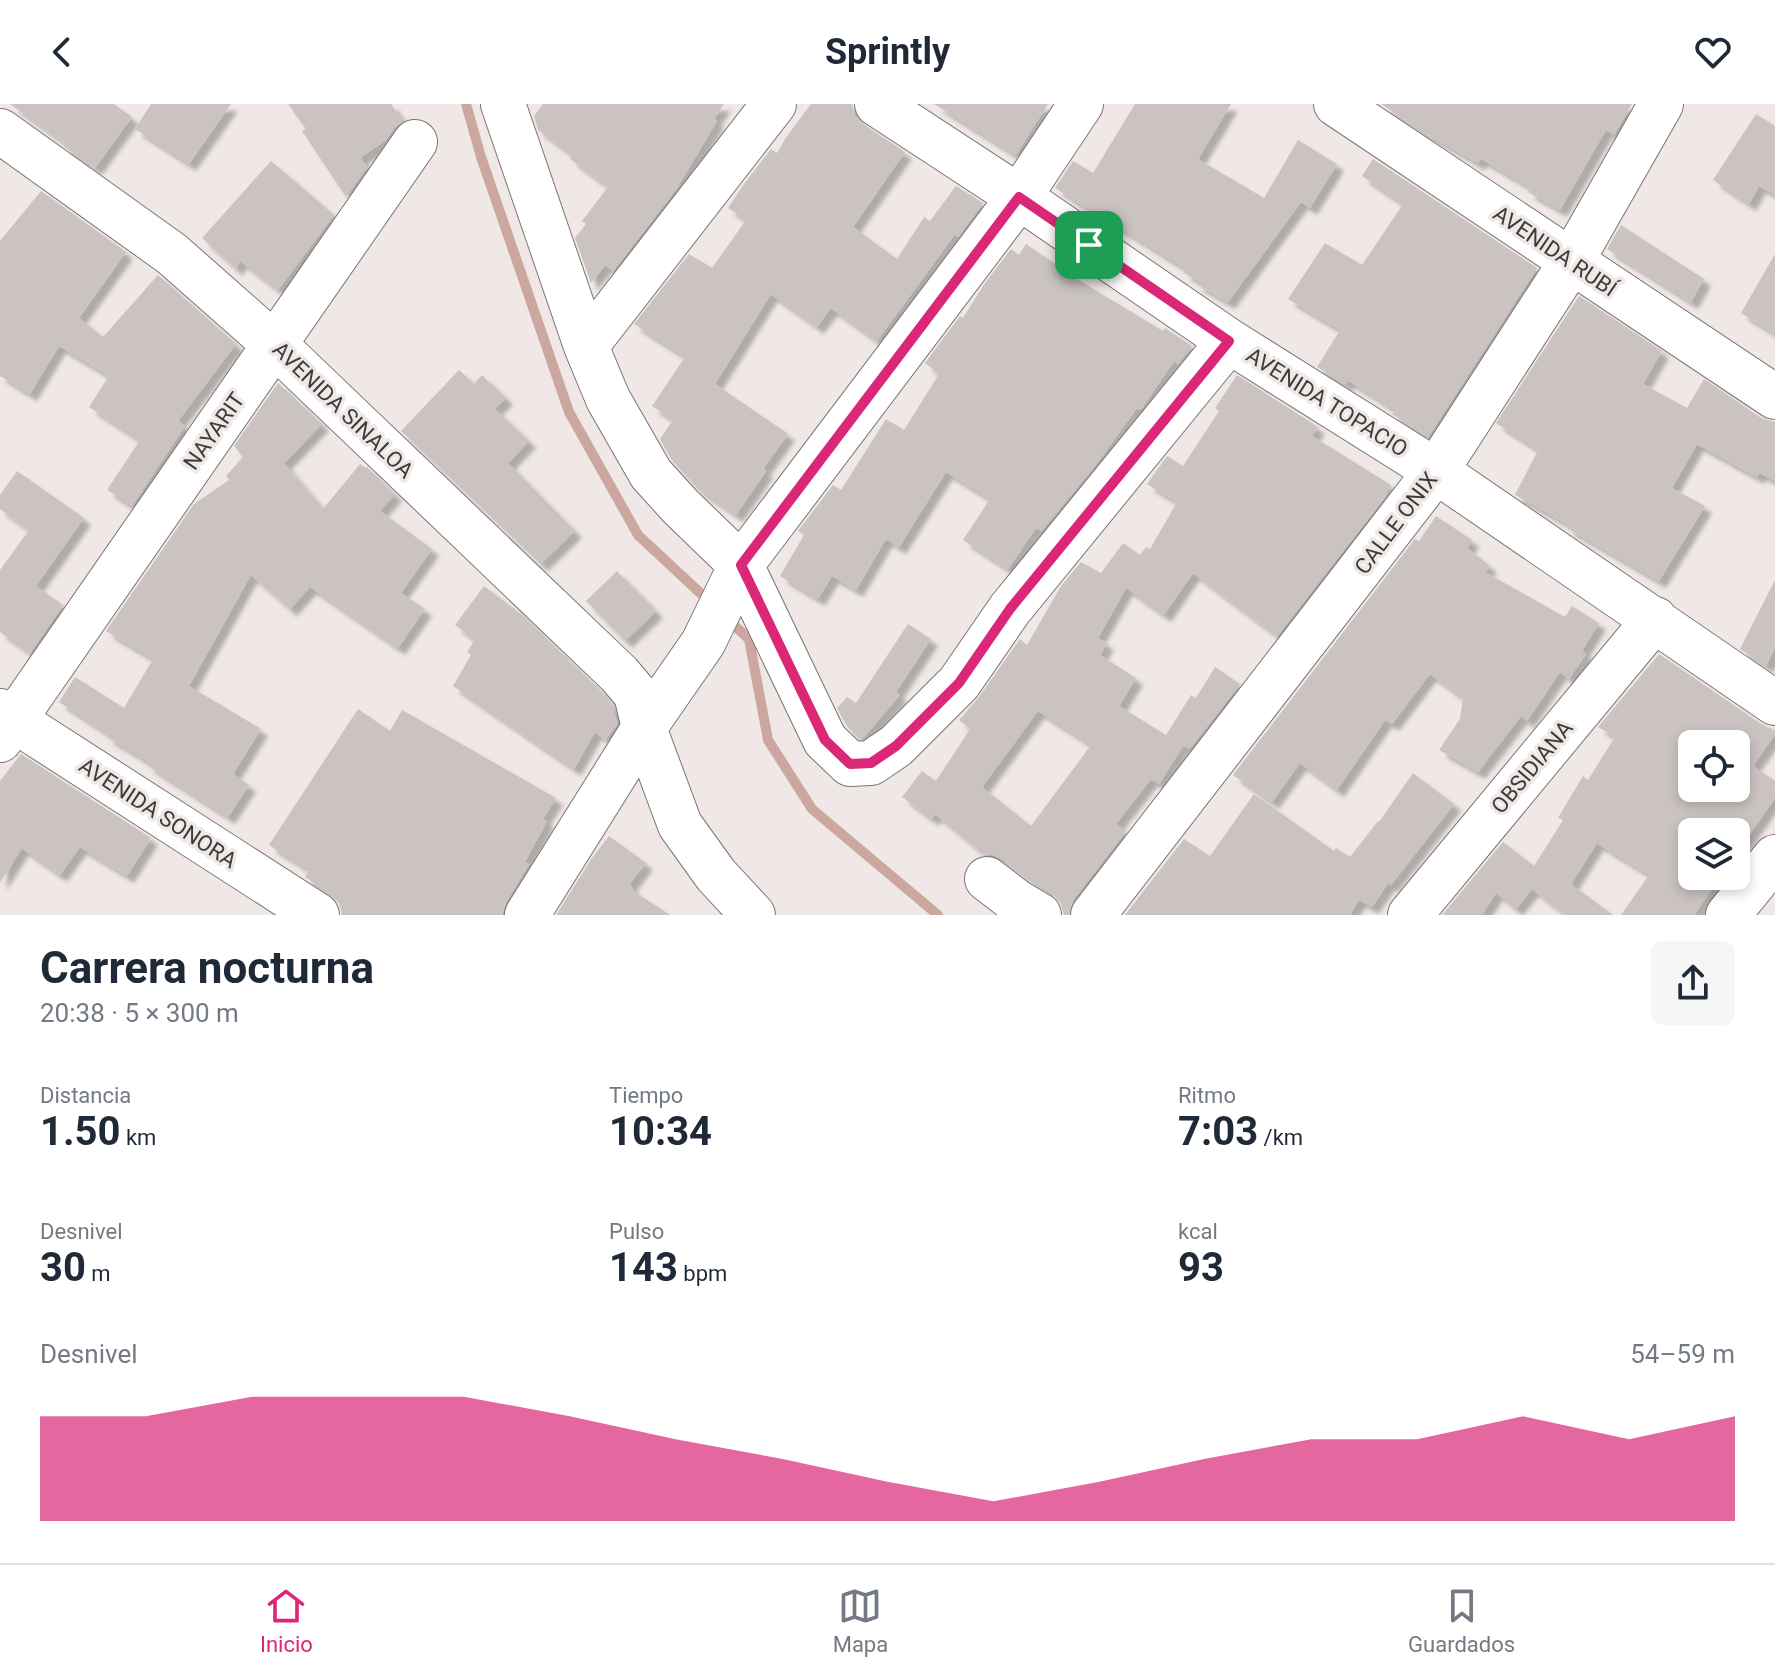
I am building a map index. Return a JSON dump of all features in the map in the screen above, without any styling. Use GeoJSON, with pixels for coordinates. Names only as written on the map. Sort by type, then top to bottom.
{"type":"FeatureCollection","features":[{"type":"Feature","properties":{"kind":"street"},"geometry":{"type":"LineString","coordinates":[[503,104],[586,346],[608,399],[651,474],[735,577],[825,740],[850,764],[871,763],[896,746],[959,683],[1010,609],[1229,341]]}},
{"type":"Feature","properties":{"kind":"street"},"geometry":{"type":"LineString","coordinates":[[586,346],[774,104]]}},
{"type":"Feature","properties":{"kind":"street","name":"AVENIDA TOPACIO"},"geometry":{"type":"LineString","coordinates":[[877,104],[1229,341],[1436,471],[1775,703]]}},
{"type":"Feature","properties":{"kind":"street"},"geometry":{"type":"LineString","coordinates":[[527,915],[644,728],[703,643],[735,577],[1019,197],[1081,104]]}},
{"type":"Feature","properties":{"kind":"street","name":"AVENIDA RUBÍ"},"geometry":{"type":"LineString","coordinates":[[1336,104],[1775,397]]}},
{"type":"Feature","properties":{"kind":"street","name":"CALLE ONIX"},"geometry":{"type":"LineString","coordinates":[[1093,915],[1436,471],[1571,262],[1661,104]]}},
{"type":"Feature","properties":{"kind":"street","name":"AVENIDA SINALOA"},"geometry":{"type":"LineString","coordinates":[[0,131],[172,254],[274,344],[619,674],[636,694],[644,728],[680,825],[716,875],[753,915]]}},
{"type":"Feature","properties":{"kind":"street","name":"NAYARIT"},"geometry":{"type":"LineString","coordinates":[[4,723],[415,142]]}},
{"type":"Feature","properties":{"kind":"street","name":"OBSIDIANA"},"geometry":{"type":"LineString","coordinates":[[1410,915],[1655,619]]}},
{"type":"Feature","properties":{"kind":"street","name":"AVENIDA SONORA"},"geometry":{"type":"LineString","coordinates":[[4,723],[317,915]]}},
{"type":"Feature","properties":{"kind":"street"},"geometry":{"type":"LineString","coordinates":[[1728,915],[1775,857]]}},
{"type":"Feature","properties":{"kind":"street"},"geometry":{"type":"LineString","coordinates":[[987,879],[1039,915]]}},
{"type":"Feature","properties":{"kind":"building"},"geometry":{"type":"Polygon","coordinates":[[[10,104],[114,104],[132,117],[95,168],[10,104]]]}},
{"type":"Feature","properties":{"kind":"building"},"geometry":{"type":"Polygon","coordinates":[[[151,104],[231,104],[189,164],[135,129],[151,104]]]}},
{"type":"Feature","properties":{"kind":"building"},"geometry":{"type":"Polygon","coordinates":[[[288,104],[391,104],[403,121],[386,140],[360,158],[367,167],[346,197],[302,131],[306,129],[288,104]]]}},
{"type":"Feature","properties":{"kind":"building"},"geometry":{"type":"Polygon","coordinates":[[[543,104],[724,104],[677,188],[613,271],[605,265],[591,283],[575,238],[586,224],[582,221],[608,187],[570,159],[573,155],[538,130],[534,116],[543,104]]]}},
{"type":"Feature","properties":{"kind":"building"},"geometry":{"type":"Polygon","coordinates":[[[811,104],[852,104],[855,116],[863,124],[905,152],[853,227],[897,259],[924,217],[930,221],[956,186],[983,203],[958,237],[955,234],[877,341],[831,308],[817,327],[771,294],[715,384],[788,434],[736,515],[699,490],[671,459],[660,439],[673,420],[652,406],[685,357],[634,324],[689,254],[712,268],[746,220],[728,208],[771,149],[777,153],[811,104]]]}},
{"type":"Feature","properties":{"kind":"building"},"geometry":{"type":"Polygon","coordinates":[[[934,104],[1048,104],[1016,155],[934,104]]]}},
{"type":"Feature","properties":{"kind":"building"},"geometry":{"type":"Polygon","coordinates":[[[1135,104],[1231,104],[1198,159],[1264,198],[1298,140],[1337,164],[1310,208],[1301,202],[1228,302],[1196,284],[1199,281],[1184,273],[1186,269],[1055,188],[1073,161],[1093,173],[1135,104]]]}},
{"type":"Feature","properties":{"kind":"building"},"geometry":{"type":"Polygon","coordinates":[[[1381,104],[1632,104],[1614,135],[1606,130],[1560,210],[1528,192],[1531,188],[1481,159],[1478,163],[1426,134],[1381,104]]]}},
{"type":"Feature","properties":{"kind":"building"},"geometry":{"type":"Polygon","coordinates":[[[1756,114],[1775,126],[1775,195],[1759,186],[1749,204],[1713,180],[1756,114]]]}},
{"type":"Feature","properties":{"kind":"building"},"geometry":{"type":"Polygon","coordinates":[[[1373,159],[1537,268],[1428,437],[1392,414],[1395,410],[1349,381],[1345,384],[1317,367],[1340,330],[1288,299],[1325,243],[1362,265],[1403,204],[1362,176],[1373,159]]]}},
{"type":"Feature","properties":{"kind":"building"},"geometry":{"type":"Polygon","coordinates":[[[271,161],[334,215],[278,290],[240,261],[236,269],[202,238],[271,161]]]}},
{"type":"Feature","properties":{"kind":"building"},"geometry":{"type":"Polygon","coordinates":[[[41,191],[126,252],[79,318],[103,337],[158,275],[236,344],[178,421],[185,426],[132,506],[107,490],[140,440],[89,407],[109,376],[59,346],[30,394],[0,376],[0,241],[41,191]]]}},
{"type":"Feature","properties":{"kind":"building"},"geometry":{"type":"Polygon","coordinates":[[[1621,225],[1704,279],[1691,302],[1607,249],[1621,225]]]}},
{"type":"Feature","properties":{"kind":"building"},"geometry":{"type":"Polygon","coordinates":[[[1026,244],[1057,267],[1192,346],[1178,364],[1174,361],[1142,408],[1137,408],[1094,467],[1041,531],[1036,528],[1008,569],[963,540],[990,499],[946,472],[899,547],[886,539],[856,590],[832,576],[818,599],[780,576],[804,535],[798,531],[833,485],[841,490],[886,419],[904,430],[939,374],[925,363],[960,316],[963,318],[1011,249],[1019,255],[1026,244]]]}},
{"type":"Feature","properties":{"kind":"building"},"geometry":{"type":"Polygon","coordinates":[[[1775,254],[1775,334],[1741,313],[1775,254]]]}},
{"type":"Feature","properties":{"kind":"building"},"geometry":{"type":"Polygon","coordinates":[[[1579,296],[1662,351],[1643,384],[1687,408],[1704,379],[1761,418],[1775,422],[1775,481],[1759,473],[1757,477],[1697,444],[1672,488],[1705,506],[1659,581],[1515,495],[1538,450],[1496,423],[1579,296]]]}},
{"type":"Feature","properties":{"kind":"building"},"geometry":{"type":"Polygon","coordinates":[[[459,370],[474,384],[482,375],[506,398],[495,409],[529,441],[508,463],[575,531],[541,564],[401,431],[459,370]]]}},
{"type":"Feature","properties":{"kind":"building"},"geometry":{"type":"Polygon","coordinates":[[[1237,375],[1318,427],[1312,436],[1391,485],[1385,497],[1277,636],[1193,573],[1164,615],[1126,588],[1098,638],[1107,643],[1100,655],[1136,678],[1119,706],[1166,735],[1191,695],[1196,698],[1215,667],[1240,684],[1191,747],[1183,746],[1159,784],[1151,779],[1116,824],[1126,831],[1073,900],[1069,915],[1064,915],[1061,903],[1052,893],[1002,859],[985,855],[935,814],[932,819],[902,797],[922,771],[936,781],[970,729],[959,720],[1020,639],[1027,645],[1061,586],[1081,562],[1101,573],[1123,543],[1140,555],[1146,547],[1150,549],[1177,502],[1147,484],[1167,456],[1183,466],[1219,411],[1215,408],[1237,375]],[[1038,711],[982,787],[1031,826],[1091,745],[1038,711]]]}},
{"type":"Feature","properties":{"kind":"building"},"geometry":{"type":"Polygon","coordinates":[[[278,383],[322,424],[284,463],[323,509],[360,464],[395,494],[380,511],[432,549],[401,593],[425,609],[398,648],[310,587],[290,609],[251,575],[189,686],[261,729],[233,774],[249,785],[228,817],[147,765],[149,762],[107,737],[108,734],[59,702],[75,677],[124,708],[153,659],[106,631],[194,504],[229,480],[226,476],[243,457],[234,446],[278,383]]]}},
{"type":"Feature","properties":{"kind":"building"},"geometry":{"type":"Polygon","coordinates":[[[17,471],[84,518],[36,586],[63,605],[30,653],[0,632],[0,570],[29,530],[0,509],[0,495],[17,471]]]}},
{"type":"Feature","properties":{"kind":"building"},"geometry":{"type":"Polygon","coordinates":[[[1436,516],[1472,540],[1467,548],[1490,566],[1485,572],[1565,617],[1572,606],[1599,623],[1582,651],[1586,654],[1569,679],[1560,672],[1527,721],[1521,716],[1478,772],[1439,750],[1460,719],[1463,698],[1430,674],[1392,724],[1385,720],[1337,790],[1300,763],[1272,802],[1233,775],[1436,516]]]}},
{"type":"Feature","properties":{"kind":"building"},"geometry":{"type":"Polygon","coordinates":[[[617,571],[656,611],[625,641],[586,601],[617,571]]]}},
{"type":"Feature","properties":{"kind":"building"},"geometry":{"type":"Polygon","coordinates":[[[1775,580],[1775,648],[1766,666],[1740,649],[1775,580]]]}},
{"type":"Feature","properties":{"kind":"building"},"geometry":{"type":"Polygon","coordinates":[[[484,586],[521,614],[613,706],[617,724],[605,740],[595,732],[574,769],[453,686],[471,655],[467,652],[475,640],[455,625],[484,586]]]}},
{"type":"Feature","properties":{"kind":"building"},"geometry":{"type":"Polygon","coordinates":[[[908,624],[931,639],[896,692],[900,695],[860,739],[846,725],[837,708],[847,697],[856,703],[908,624]]]}},
{"type":"Feature","properties":{"kind":"building"},"geometry":{"type":"Polygon","coordinates":[[[1659,654],[1761,724],[1775,730],[1753,766],[1775,781],[1775,798],[1750,834],[1750,818],[1678,818],[1678,890],[1711,890],[1694,915],[1621,915],[1649,875],[1597,843],[1571,884],[1613,915],[1566,915],[1532,889],[1516,909],[1496,893],[1482,915],[1442,915],[1503,842],[1534,866],[1563,820],[1558,818],[1583,776],[1588,780],[1615,737],[1598,727],[1659,654]]]}},
{"type":"Feature","properties":{"kind":"building"},"geometry":{"type":"Polygon","coordinates":[[[358,709],[390,731],[402,710],[556,798],[543,819],[547,821],[525,862],[529,864],[506,902],[502,915],[342,915],[340,904],[331,894],[305,877],[309,870],[269,845],[358,709]]]}},
{"type":"Feature","properties":{"kind":"building"},"geometry":{"type":"Polygon","coordinates":[[[21,754],[151,838],[127,876],[80,847],[60,875],[22,848],[0,883],[0,781],[21,754]]]}},
{"type":"Feature","properties":{"kind":"building"},"geometry":{"type":"Polygon","coordinates":[[[1413,773],[1454,804],[1391,885],[1388,883],[1372,907],[1359,900],[1350,915],[1125,915],[1184,839],[1210,856],[1254,794],[1334,851],[1336,848],[1350,857],[1413,773]]]}},
{"type":"Feature","properties":{"kind":"building"},"geometry":{"type":"Polygon","coordinates":[[[609,836],[646,863],[629,885],[632,890],[670,915],[556,915],[609,836]]]}},
{"type":"Feature","properties":{"kind":"waterway"},"geometry":{"type":"LineString","coordinates":[[466,104],[481,157],[569,412],[638,535],[711,603]]}},
{"type":"Feature","properties":{"kind":"waterway"},"geometry":{"type":"LineString","coordinates":[[725,617],[749,639],[768,740],[812,809],[938,915]]}},
{"type":"Feature","properties":{"kind":"route"},"geometry":{"type":"LineString","coordinates":[[1019,197],[1089,245],[1229,341],[1010,609],[959,683],[896,746],[871,763],[850,764],[825,740],[741,565],[1019,197]]}}]}
